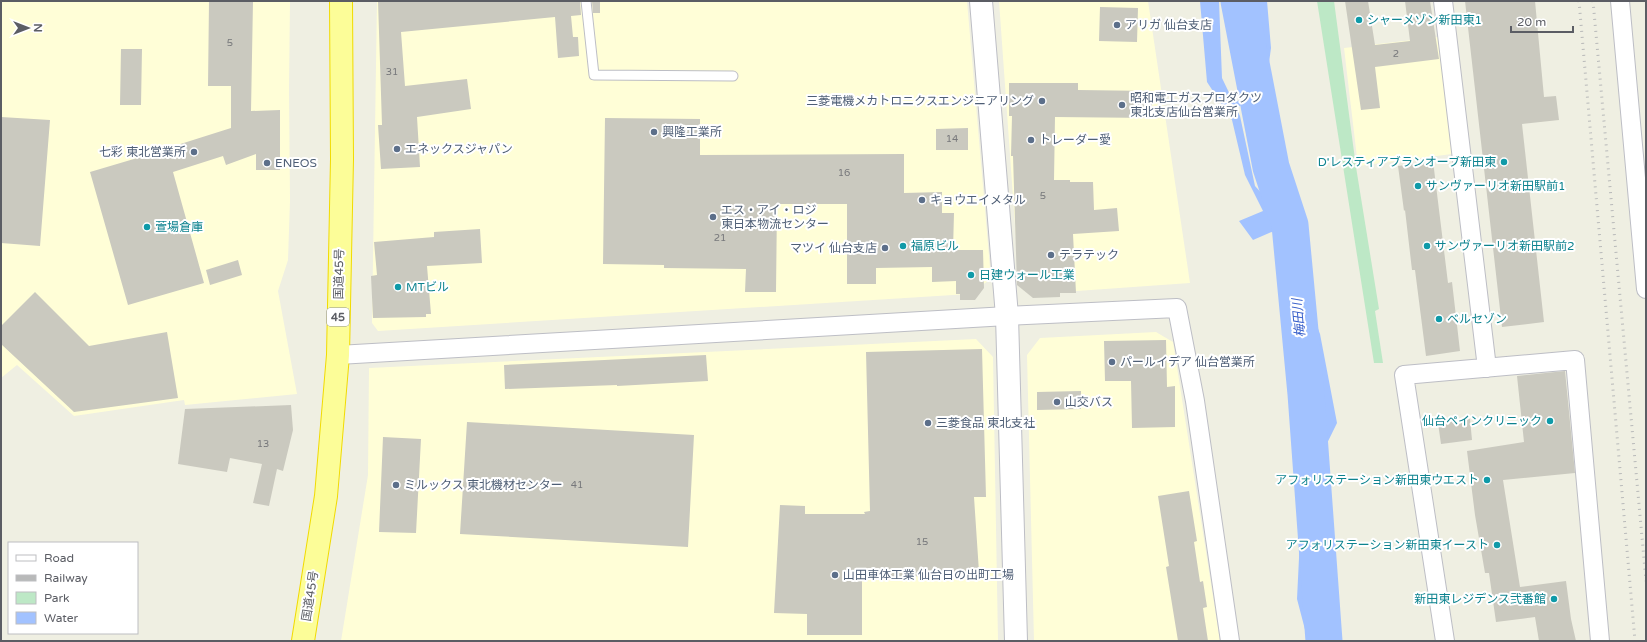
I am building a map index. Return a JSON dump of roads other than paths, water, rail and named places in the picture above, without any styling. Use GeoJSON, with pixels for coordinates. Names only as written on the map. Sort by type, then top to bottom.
{"type":"FeatureCollection","features":[{"type":"Feature","properties":{"kind":"highway","name":"国道45号"},"geometry":{"type":"LineString","coordinates":[[303,641],[326,496],[338,355],[342,159],[341,1]]}},
{"type":"Feature","properties":{"kind":"street"},"geometry":{"type":"LineString","coordinates":[[981,1],[1007,316],[1016,641]]}},
{"type":"Feature","properties":{"kind":"street"},"geometry":{"type":"LineString","coordinates":[[1443,1],[1487,368]]}},
{"type":"Feature","properties":{"kind":"street"},"geometry":{"type":"LineString","coordinates":[[1620,1],[1646,289]]}},
{"type":"Feature","properties":{"kind":"street"},"geometry":{"type":"LineString","coordinates":[[338,355],[1007,316],[1177,308],[1195,401],[1230,641]]}},
{"type":"Feature","properties":{"kind":"street"},"geometry":{"type":"LineString","coordinates":[[1445,641],[1404,374],[1575,360],[1600,641]]}},
{"type":"Feature","properties":{"kind":"lane"},"geometry":{"type":"LineString","coordinates":[[586,1],[594,75],[733,76]]}},
{"type":"Feature","properties":{"kind":"water"},"geometry":{"type":"Polygon","coordinates":[[[1200,1],[1219,1],[1222,78],[1234,103],[1259,90],[1260,26],[1249,1],[1267,1],[1271,48],[1265,92],[1236,108],[1240,116],[1255,186],[1276,209],[1298,276],[1320,334],[1337,423],[1310,478],[1320,616],[1327,641],[1308,641],[1297,599],[1305,435],[1314,377],[1298,308],[1281,285],[1274,231],[1253,240],[1239,221],[1263,211],[1245,175],[1232,120],[1207,82],[1200,1]]]}},
{"type":"Feature","properties":{"kind":"waterway","name":"梅田川"},"geometry":{"type":"LineString","coordinates":[[1239,1],[1271,167],[1290,225],[1306,394],[1324,641]]}},
{"type":"Feature","properties":{"kind":"railway"},"geometry":{"type":"LineString","coordinates":[[1579,1],[1635,641]]}},
{"type":"Feature","properties":{"kind":"railway"},"geometry":{"type":"LineString","coordinates":[[1593,1],[1646,581]]}},
{"type":"Feature","properties":{"kind":"place","name":"シャーメゾン新田東1"},"geometry":{"type":"Point","coordinates":[1359,20]}},
{"type":"Feature","properties":{"kind":"place","name":"アリガ 仙台支店"},"geometry":{"type":"Point","coordinates":[1117,25]}},
{"type":"Feature","properties":{"kind":"place","name":"三菱電機メカトロニクスエンジニアリング"},"geometry":{"type":"Point","coordinates":[1042,101]}},
{"type":"Feature","properties":{"kind":"place","name":"昭和電工ガスプロダクツ 東北支店仙台営業所"},"geometry":{"type":"Point","coordinates":[1122,105]}},
{"type":"Feature","properties":{"kind":"place","name":"興隆工業所"},"geometry":{"type":"Point","coordinates":[654,132]}},
{"type":"Feature","properties":{"kind":"place","name":"トレーダー愛"},"geometry":{"type":"Point","coordinates":[1031,140]}},
{"type":"Feature","properties":{"kind":"place","name":"エネックスジャパン"},"geometry":{"type":"Point","coordinates":[397,149]}},
{"type":"Feature","properties":{"kind":"place","name":"七彩 東北営業所"},"geometry":{"type":"Point","coordinates":[194,152]}},
{"type":"Feature","properties":{"kind":"place","name":"D'レスティアブランオーブ新田東"},"geometry":{"type":"Point","coordinates":[1504,162]}},
{"type":"Feature","properties":{"kind":"place","name":"ENEOS"},"geometry":{"type":"Point","coordinates":[267,163]}},
{"type":"Feature","properties":{"kind":"place","name":"サンヴァーリオ新田駅前1"},"geometry":{"type":"Point","coordinates":[1418,186]}},
{"type":"Feature","properties":{"kind":"place","name":"キョウエイメタル"},"geometry":{"type":"Point","coordinates":[922,200]}},
{"type":"Feature","properties":{"kind":"place","name":"エス・アイ・ロジ 東日本物流センター"},"geometry":{"type":"Point","coordinates":[713,217]}},
{"type":"Feature","properties":{"kind":"place","name":"萱場倉庫"},"geometry":{"type":"Point","coordinates":[147,227]}},
{"type":"Feature","properties":{"kind":"place","name":"福原ビル"},"geometry":{"type":"Point","coordinates":[903,246]}},
{"type":"Feature","properties":{"kind":"place","name":"サンヴァーリオ新田駅前2"},"geometry":{"type":"Point","coordinates":[1427,246]}},
{"type":"Feature","properties":{"kind":"place","name":"マツイ 仙台支店"},"geometry":{"type":"Point","coordinates":[885,248]}},
{"type":"Feature","properties":{"kind":"place","name":"テラテック"},"geometry":{"type":"Point","coordinates":[1051,255]}},
{"type":"Feature","properties":{"kind":"place","name":"日建ウォール工業"},"geometry":{"type":"Point","coordinates":[971,275]}},
{"type":"Feature","properties":{"kind":"place","name":"MTビル"},"geometry":{"type":"Point","coordinates":[398,287]}},
{"type":"Feature","properties":{"kind":"place","name":"ベルセゾン"},"geometry":{"type":"Point","coordinates":[1439,319]}},
{"type":"Feature","properties":{"kind":"place","name":"パールイデア 仙台営業所"},"geometry":{"type":"Point","coordinates":[1112,362]}},
{"type":"Feature","properties":{"kind":"place","name":"山交バス"},"geometry":{"type":"Point","coordinates":[1057,402]}},
{"type":"Feature","properties":{"kind":"place","name":"仙台ペインクリニック"},"geometry":{"type":"Point","coordinates":[1550,421]}},
{"type":"Feature","properties":{"kind":"place","name":"三菱食品 東北支社"},"geometry":{"type":"Point","coordinates":[928,423]}},
{"type":"Feature","properties":{"kind":"place","name":"アフォリステーション新田東ウエスト"},"geometry":{"type":"Point","coordinates":[1487,480]}},
{"type":"Feature","properties":{"kind":"place","name":"ミルックス 東北機材センター"},"geometry":{"type":"Point","coordinates":[396,485]}},
{"type":"Feature","properties":{"kind":"place","name":"アフォリステーション新田東イースト"},"geometry":{"type":"Point","coordinates":[1497,545]}},
{"type":"Feature","properties":{"kind":"place","name":"山田車体工業 仙台日の出町工場"},"geometry":{"type":"Point","coordinates":[835,575]}},
{"type":"Feature","properties":{"kind":"place","name":"新田東レジデンス弐番館"},"geometry":{"type":"Point","coordinates":[1554,599]}}]}
